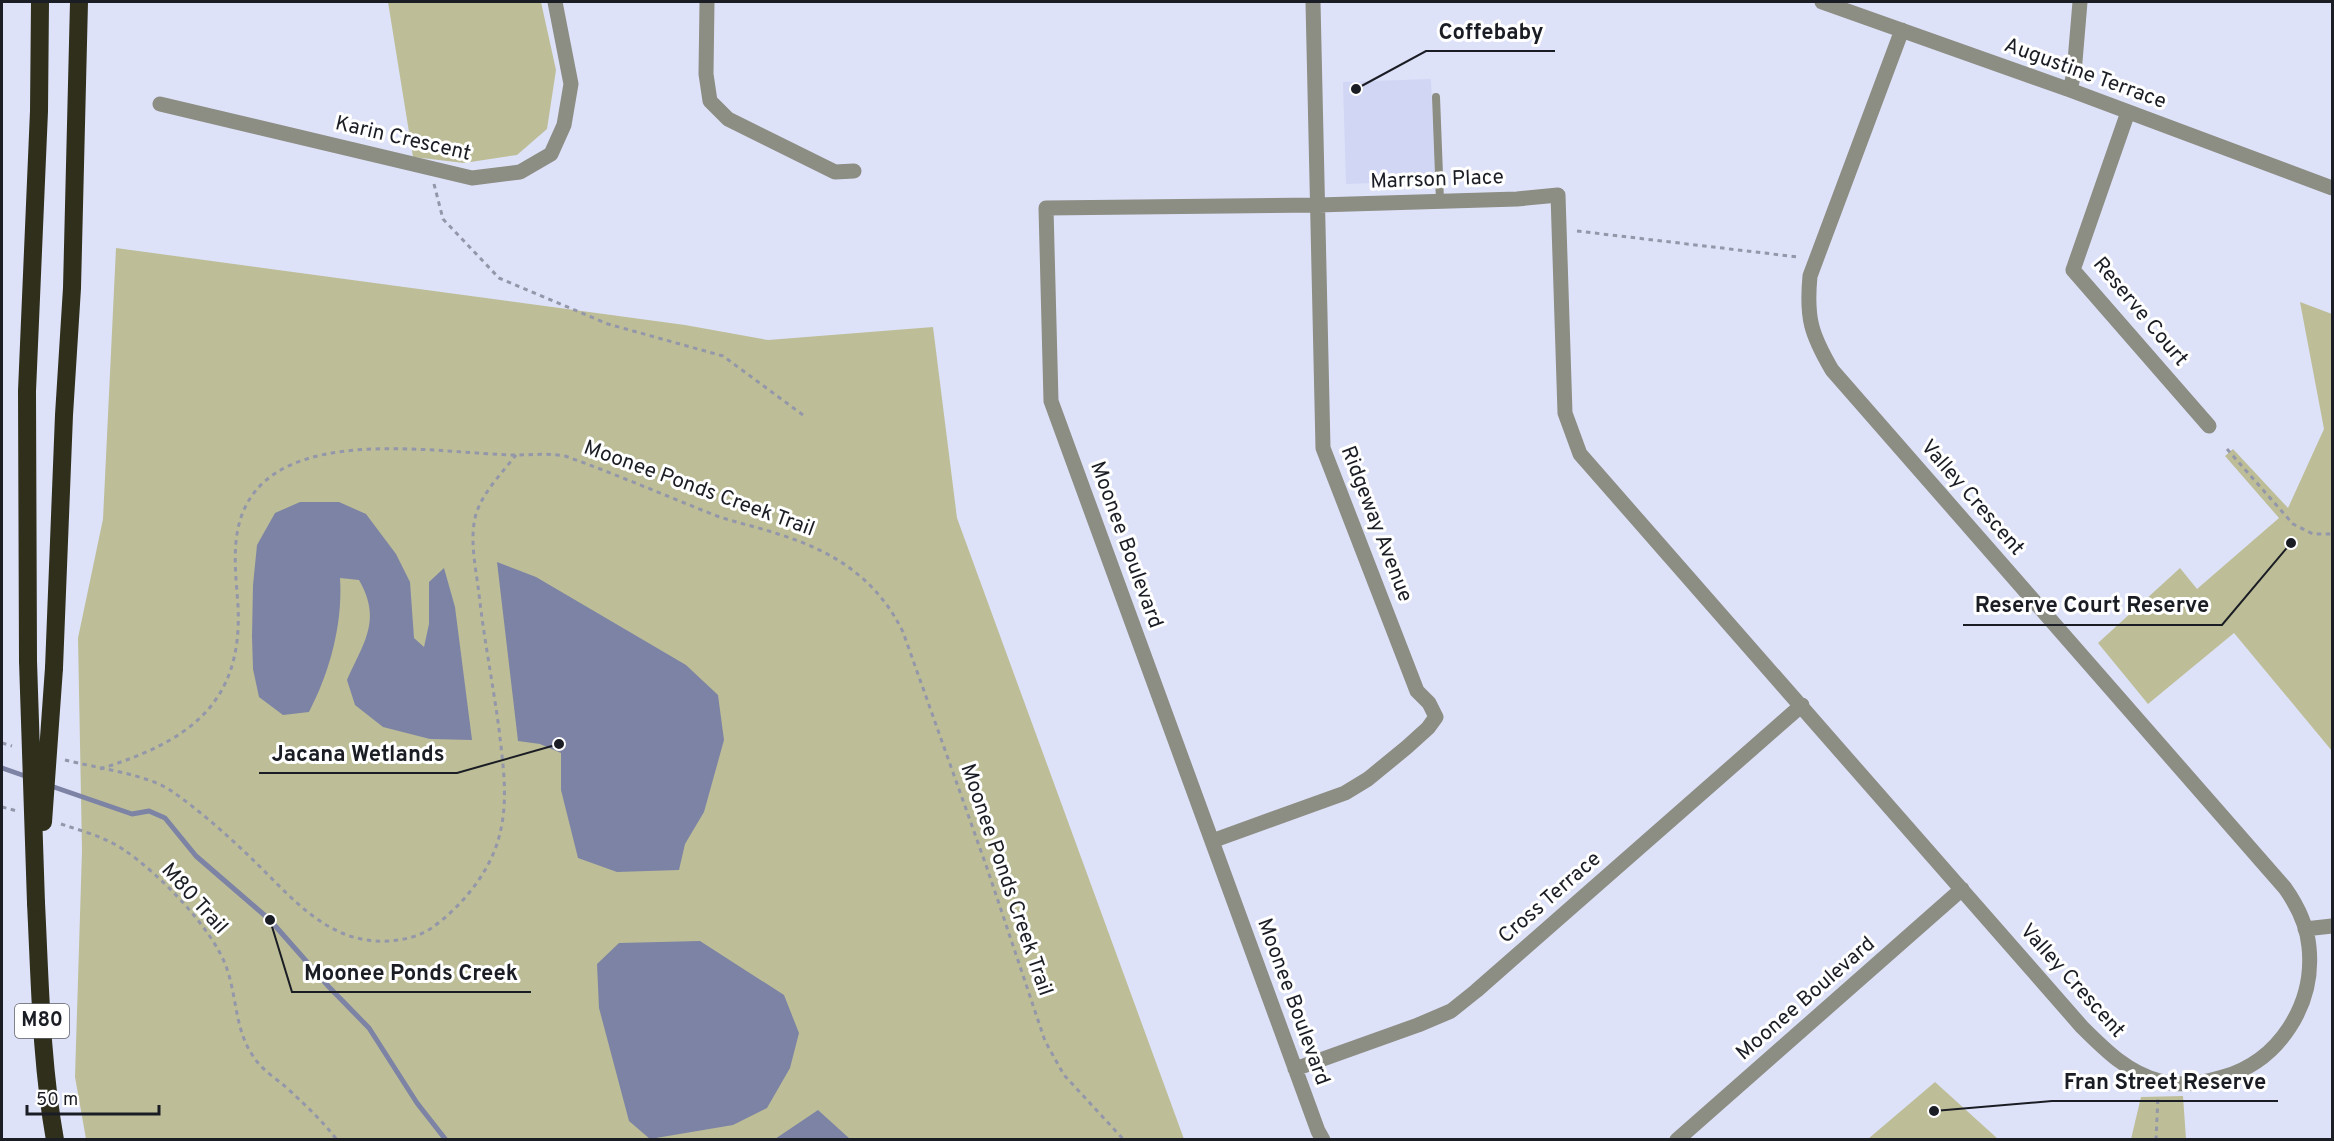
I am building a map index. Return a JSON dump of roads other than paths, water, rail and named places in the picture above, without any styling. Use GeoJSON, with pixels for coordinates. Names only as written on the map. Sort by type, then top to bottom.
{"type":"FeatureCollection","features":[{"type":"Feature","properties":{"kind":"highway","name":"M80"},"geometry":{"type":"LineString","coordinates":[[40,2],[39,111],[27,391],[28,662],[41,1004],[50,1110],[56,1140]]}},
{"type":"Feature","properties":{"kind":"highway"},"geometry":{"type":"LineString","coordinates":[[36,903],[54,668],[64,416],[72,288],[80,2]]}},
{"type":"Feature","properties":{"kind":"street","name":"Karin Crescent"},"geometry":{"type":"LineString","coordinates":[[160,104],[472,178],[520,172],[551,154],[564,125],[571,84],[555,2]]}},
{"type":"Feature","properties":{"kind":"street"},"geometry":{"type":"LineString","coordinates":[[707,2],[706,74],[710,101],[728,119],[835,172],[854,171]]}},
{"type":"Feature","properties":{"kind":"street","name":"Ridgeway Avenue"},"geometry":{"type":"LineString","coordinates":[[1212,841],[1345,793],[1368,779],[1400,753],[1428,728],[1436,717],[1429,703],[1417,691],[1323,448],[1313,2]]}},
{"type":"Feature","properties":{"kind":"street","name":"Augustine Terrace"},"geometry":{"type":"LineString","coordinates":[[1822,2],[2070,90],[2332,188]]}},
{"type":"Feature","properties":{"kind":"street"},"geometry":{"type":"LineString","coordinates":[[2070,90],[2074,73],[2080,2]]}},
{"type":"Feature","properties":{"kind":"street","name":"Valley Crescent"},"geometry":{"type":"LineString","coordinates":[[1558,195],[1565,413],[1580,454],[2082,1027],[2110,1056],[2151,1078],[2178,1084],[2206,1082],[2232,1075],[2256,1063],[2276,1047],[2292,1024],[2303,1000],[2308,974],[2309,947],[2298,906],[2285,888],[1832,370],[1816,344],[1807,307],[1810,276],[1902,30]]}},
{"type":"Feature","properties":{"kind":"street","name":"Reserve Court"},"geometry":{"type":"LineString","coordinates":[[2128,112],[2073,270],[2209,426]]}},
{"type":"Feature","properties":{"kind":"street","name":"Marrson Place"},"geometry":{"type":"LineString","coordinates":[[1318,205],[1543,198],[1558,195]]}},
{"type":"Feature","properties":{"kind":"street","name":"Moonee Boulevard"},"geometry":{"type":"LineString","coordinates":[[1318,205],[1046,208],[1052,401],[1295,1069],[1323,1140]]}},
{"type":"Feature","properties":{"kind":"street","name":"Cross Terrace"},"geometry":{"type":"LineString","coordinates":[[1295,1069],[1451,1011],[1485,984],[1802,705]]}},
{"type":"Feature","properties":{"kind":"street","name":"Moonee Boulevard"},"geometry":{"type":"LineString","coordinates":[[1677,1140],[1962,889]]}},
{"type":"Feature","properties":{"kind":"street"},"geometry":{"type":"LineString","coordinates":[[2305,929],[2332,926]]}},
{"type":"Feature","properties":{"kind":"lane"},"geometry":{"type":"LineString","coordinates":[[1436,97],[1440,201]]}},
{"type":"Feature","properties":{"kind":"waterway"},"geometry":{"type":"LineString","coordinates":[[2,768],[28,777]]}},
{"type":"Feature","properties":{"kind":"waterway"},"geometry":{"type":"LineString","coordinates":[[48,785],[132,814],[149,811],[165,818],[196,856],[270,920],[369,1028],[417,1103],[446,1140]]}},
{"type":"Feature","properties":{"kind":"place","name":"Coffebaby"},"geometry":{"type":"Point","coordinates":[1356,89]}},
{"type":"Feature","properties":{"kind":"place","name":"Reserve Court Reserve"},"geometry":{"type":"Point","coordinates":[2291,543]}},
{"type":"Feature","properties":{"kind":"place","name":"Jacana Wetlands"},"geometry":{"type":"Point","coordinates":[559,744]}},
{"type":"Feature","properties":{"kind":"place","name":"Moonee Ponds Creek"},"geometry":{"type":"Point","coordinates":[270,920]}},
{"type":"Feature","properties":{"kind":"place","name":"Fran Street Reserve"},"geometry":{"type":"Point","coordinates":[1934,1111]}}]}
